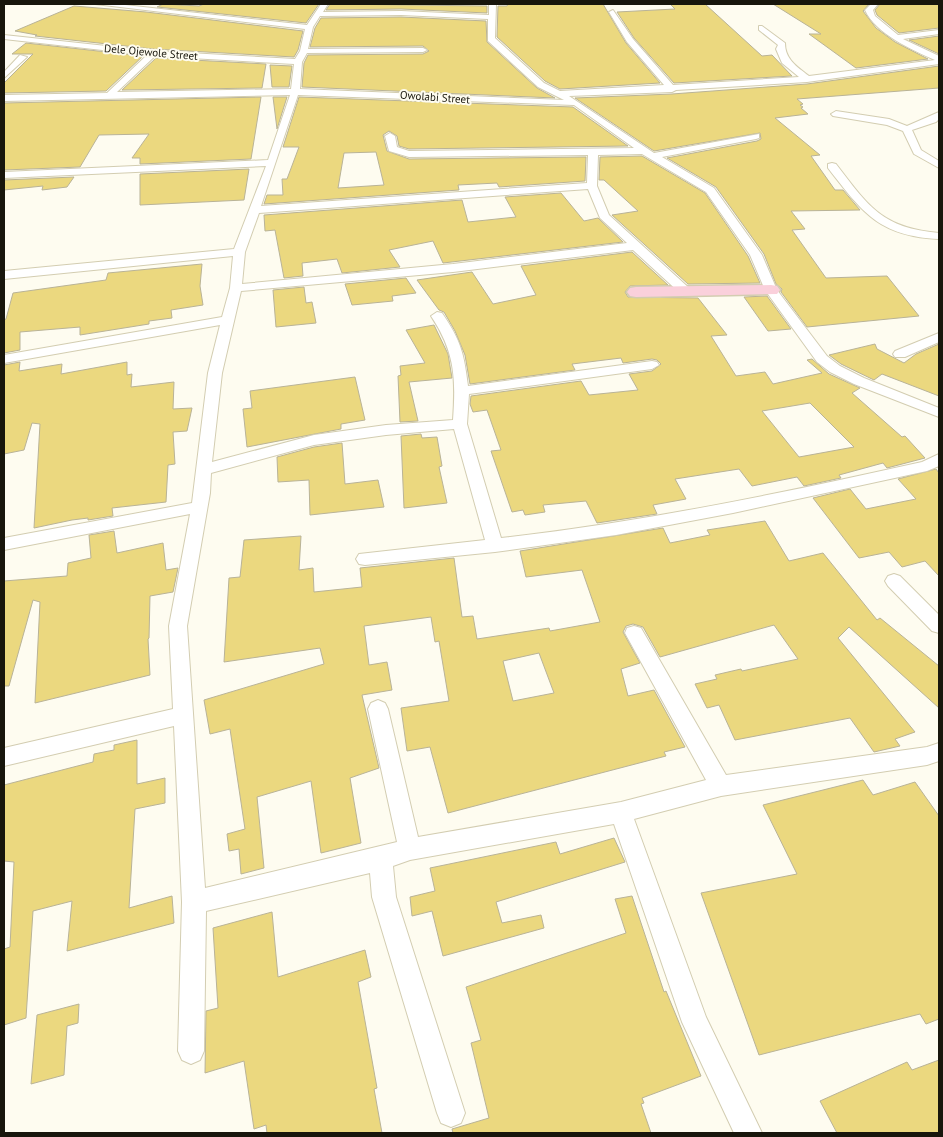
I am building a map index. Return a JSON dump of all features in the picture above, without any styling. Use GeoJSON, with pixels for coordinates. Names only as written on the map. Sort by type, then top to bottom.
{"type":"FeatureCollection","features":[{"type":"Feature","properties":{"kind":"street"},"geometry":{"type":"LineString","coordinates":[[99,4],[317,15],[401,13],[491,17]]}},
{"type":"Feature","properties":{"kind":"street"},"geometry":{"type":"LineString","coordinates":[[493,4],[491,38],[541,85],[576,102],[644,151],[698,182],[719,201],[756,255],[771,290],[822,359],[835,369],[859,381],[939,413]]}},
{"type":"Feature","properties":{"kind":"street"},"geometry":{"type":"LineString","coordinates":[[875,4],[869,10],[872,17],[912,49],[939,61]]}},
{"type":"Feature","properties":{"kind":"street"},"geometry":{"type":"LineString","coordinates":[[613,12],[630,40],[672,89]]}},
{"type":"Feature","properties":{"kind":"street"},"geometry":{"type":"LineString","coordinates":[[191,1050],[194,902],[178,626],[200,507],[215,373],[229,320],[230,306],[236,288],[239,252],[272,163],[295,92],[301,57],[317,15]]}},
{"type":"Feature","properties":{"kind":"street"},"geometry":{"type":"LineString","coordinates":[[762,28],[782,45],[780,49],[785,61],[807,79]]}},
{"type":"Feature","properties":{"kind":"street"},"geometry":{"type":"LineString","coordinates":[[898,37],[939,32]]}},
{"type":"Feature","properties":{"kind":"street","name":"Dele Ojewole Street"},"geometry":{"type":"LineString","coordinates":[[4,37],[153,53],[301,57],[423,50]]}},
{"type":"Feature","properties":{"kind":"street"},"geometry":{"type":"LineString","coordinates":[[109,95],[153,53]]}},
{"type":"Feature","properties":{"kind":"street"},"geometry":{"type":"LineString","coordinates":[[4,76],[23,57]]}},
{"type":"Feature","properties":{"kind":"street"},"geometry":{"type":"LineString","coordinates":[[559,94],[672,89],[807,79],[939,61]]}},
{"type":"Feature","properties":{"kind":"street","name":"Owolabi Street"},"geometry":{"type":"LineString","coordinates":[[4,98],[295,92],[409,95],[506,102],[576,102]]}},
{"type":"Feature","properties":{"kind":"street"},"geometry":{"type":"LineString","coordinates":[[836,114],[851,118],[886,120],[907,129],[933,120],[939,115]]}},
{"type":"Feature","properties":{"kind":"street"},"geometry":{"type":"LineString","coordinates":[[907,129],[917,152],[939,165]]}},
{"type":"Feature","properties":{"kind":"street"},"geometry":{"type":"LineString","coordinates":[[390,136],[392,149],[409,154],[644,151]]}},
{"type":"Feature","properties":{"kind":"street"},"geometry":{"type":"LineString","coordinates":[[654,156],[756,136]]}},
{"type":"Feature","properties":{"kind":"street"},"geometry":{"type":"LineString","coordinates":[[593,153],[592,186],[604,216],[685,292]]}},
{"type":"Feature","properties":{"kind":"street"},"geometry":{"type":"LineString","coordinates":[[4,175],[272,163]]}},
{"type":"Feature","properties":{"kind":"street"},"geometry":{"type":"LineString","coordinates":[[832,166],[871,215],[880,222],[908,232],[939,236]]}},
{"type":"Feature","properties":{"kind":"street"},"geometry":{"type":"LineString","coordinates":[[256,210],[350,205],[513,189],[592,186]]}},
{"type":"Feature","properties":{"kind":"street"},"geometry":{"type":"LineString","coordinates":[[236,288],[453,268],[571,252],[634,246]]}},
{"type":"Feature","properties":{"kind":"street"},"geometry":{"type":"LineString","coordinates":[[4,275],[119,262],[239,252]]}},
{"type":"Feature","properties":{"kind":"street"},"geometry":{"type":"LineString","coordinates":[[636,292],[771,290]]}},
{"type":"Feature","properties":{"kind":"street"},"geometry":{"type":"LineString","coordinates":[[437,316],[449,333],[457,351],[462,391],[460,424],[495,546]]}},
{"type":"Feature","properties":{"kind":"street"},"geometry":{"type":"LineString","coordinates":[[4,359],[229,320]]}},
{"type":"Feature","properties":{"kind":"street"},"geometry":{"type":"LineString","coordinates":[[900,354],[939,338]]}},
{"type":"Feature","properties":{"kind":"street"},"geometry":{"type":"LineString","coordinates":[[462,391],[652,366]]}},
{"type":"Feature","properties":{"kind":"street"},"geometry":{"type":"LineString","coordinates":[[203,470],[314,440],[386,430],[460,424]]}},
{"type":"Feature","properties":{"kind":"street"},"geometry":{"type":"LineString","coordinates":[[365,559],[495,546],[615,530],[780,499],[927,466],[939,459]]}},
{"type":"Feature","properties":{"kind":"street"},"geometry":{"type":"LineString","coordinates":[[4,544],[200,507]]}},
{"type":"Feature","properties":{"kind":"street"},"geometry":{"type":"LineString","coordinates":[[894,581],[939,626]]}},
{"type":"Feature","properties":{"kind":"street"},"geometry":{"type":"LineString","coordinates":[[634,632],[721,786]]}},
{"type":"Feature","properties":{"kind":"street"},"geometry":{"type":"LineString","coordinates":[[378,709],[410,849]]}},
{"type":"Feature","properties":{"kind":"street"},"geometry":{"type":"LineString","coordinates":[[4,757],[184,715]]}},
{"type":"Feature","properties":{"kind":"street"},"geometry":{"type":"LineString","coordinates":[[194,902],[381,859],[410,849],[621,812],[721,786],[935,759]]}},
{"type":"Feature","properties":{"kind":"street"},"geometry":{"type":"LineString","coordinates":[[621,812],[695,1022],[748,1133]]}},
{"type":"Feature","properties":{"kind":"street"},"geometry":{"type":"LineString","coordinates":[[381,859],[384,897],[451,1113]]}},
{"type":"Feature","properties":{"kind":"building"},"geometry":{"type":"Polygon","coordinates":[[[163,4],[199,6],[204,4],[319,4],[306,23],[157,7],[163,4]]]}},
{"type":"Feature","properties":{"kind":"building"},"geometry":{"type":"Polygon","coordinates":[[[330,4],[487,6],[487,13],[401,9],[326,10],[330,4]]]}},
{"type":"Feature","properties":{"kind":"building"},"geometry":{"type":"Polygon","coordinates":[[[508,4],[603,4],[626,43],[660,83],[560,89],[545,81],[497,37],[498,6],[507,6],[508,4]]]}},
{"type":"Feature","properties":{"kind":"building"},"geometry":{"type":"Polygon","coordinates":[[[670,4],[705,4],[762,56],[772,55],[792,76],[674,83],[634,38],[617,12],[675,9],[670,4]]]}},
{"type":"Feature","properties":{"kind":"building"},"geometry":{"type":"Polygon","coordinates":[[[773,4],[869,4],[863,11],[876,28],[895,42],[928,59],[856,68],[809,34],[821,34],[773,4]]]}},
{"type":"Feature","properties":{"kind":"building"},"geometry":{"type":"Polygon","coordinates":[[[880,4],[939,4],[939,28],[899,33],[877,15],[875,10],[880,4]]]}},
{"type":"Feature","properties":{"kind":"building"},"geometry":{"type":"Polygon","coordinates":[[[74,6],[146,12],[303,31],[294,57],[153,49],[35,36],[37,35],[15,31],[74,6]]]}},
{"type":"Feature","properties":{"kind":"building"},"geometry":{"type":"Polygon","coordinates":[[[401,17],[486,21],[487,42],[537,88],[555,98],[302,87],[304,63],[308,55],[423,54],[429,51],[423,46],[310,47],[315,28],[321,18],[401,17]]]}},
{"type":"Feature","properties":{"kind":"building"},"geometry":{"type":"Polygon","coordinates":[[[939,36],[939,54],[909,40],[939,36]]]}},
{"type":"Feature","properties":{"kind":"building"},"geometry":{"type":"Polygon","coordinates":[[[26,43],[143,56],[106,91],[4,93],[4,83],[33,54],[12,54],[26,43]]]}},
{"type":"Feature","properties":{"kind":"building"},"geometry":{"type":"Polygon","coordinates":[[[156,58],[266,64],[262,88],[122,90],[156,58]]]}},
{"type":"Feature","properties":{"kind":"building"},"geometry":{"type":"Polygon","coordinates":[[[270,65],[292,66],[289,87],[272,87],[270,65]]]}},
{"type":"Feature","properties":{"kind":"building"},"geometry":{"type":"Polygon","coordinates":[[[939,66],[939,88],[797,99],[803,104],[800,105],[803,107],[801,108],[808,114],[775,118],[820,155],[811,156],[835,190],[843,190],[860,210],[791,211],[805,229],[792,230],[826,278],[887,276],[919,316],[807,327],[781,292],[782,289],[776,284],[764,254],[716,187],[667,158],[757,141],[761,139],[760,133],[654,151],[575,98],[672,94],[807,84],[939,66]]]}},
{"type":"Feature","properties":{"kind":"building"},"geometry":{"type":"Polygon","coordinates":[[[261,97],[251,159],[140,164],[140,158],[132,158],[149,134],[99,135],[80,167],[4,170],[4,103],[261,97]]]}},
{"type":"Feature","properties":{"kind":"building"},"geometry":{"type":"Polygon","coordinates":[[[273,97],[287,97],[277,129],[273,97]]]}},
{"type":"Feature","properties":{"kind":"building"},"geometry":{"type":"Polygon","coordinates":[[[299,97],[573,107],[628,146],[409,149],[399,146],[397,136],[389,131],[383,135],[387,151],[409,159],[586,157],[585,181],[499,187],[497,183],[458,185],[459,190],[264,204],[267,195],[283,195],[282,179],[287,179],[299,147],[283,147],[299,97]],[[376,152],[344,153],[338,188],[384,185],[376,152]]]}},
{"type":"Feature","properties":{"kind":"building"},"geometry":{"type":"Polygon","coordinates":[[[642,156],[705,193],[748,256],[760,283],[688,284],[612,215],[638,211],[604,180],[599,180],[600,157],[642,156]]]}},
{"type":"Feature","properties":{"kind":"building"},"geometry":{"type":"Polygon","coordinates":[[[249,169],[244,200],[140,205],[140,174],[249,169]]]}},
{"type":"Feature","properties":{"kind":"building"},"geometry":{"type":"Polygon","coordinates":[[[74,177],[67,187],[42,190],[43,186],[4,190],[4,180],[74,177]]]}},
{"type":"Feature","properties":{"kind":"building"},"geometry":{"type":"Polygon","coordinates":[[[561,193],[584,221],[598,218],[623,242],[443,263],[433,241],[389,250],[400,267],[342,273],[337,259],[302,263],[303,276],[284,278],[275,230],[265,231],[264,215],[462,200],[468,222],[516,217],[505,197],[561,193]]]}},
{"type":"Feature","properties":{"kind":"building"},"geometry":{"type":"Polygon","coordinates":[[[632,252],[668,285],[630,286],[625,292],[628,297],[698,298],[727,335],[711,336],[736,376],[765,372],[773,384],[822,373],[807,360],[812,359],[829,374],[860,388],[852,393],[902,437],[905,436],[925,458],[887,468],[883,463],[839,475],[841,478],[804,486],[797,477],[752,486],[739,469],[675,479],[686,499],[653,505],[657,514],[597,523],[586,501],[543,505],[545,512],[525,515],[523,510],[512,512],[491,451],[501,450],[487,410],[473,412],[470,404],[471,396],[581,381],[589,395],[638,390],[629,374],[652,371],[661,364],[657,360],[652,359],[623,363],[621,358],[572,364],[575,370],[470,384],[465,355],[455,331],[444,312],[439,310],[417,280],[472,272],[493,304],[536,295],[521,266],[632,252]],[[810,403],[762,411],[799,457],[854,447],[810,403]]]}},
{"type":"Feature","properties":{"kind":"building"},"geometry":{"type":"Polygon","coordinates":[[[202,264],[200,286],[203,305],[171,310],[172,318],[149,321],[149,324],[80,335],[80,327],[20,332],[20,350],[4,353],[4,320],[6,319],[13,293],[106,280],[108,273],[202,264]]]}},
{"type":"Feature","properties":{"kind":"building"},"geometry":{"type":"Polygon","coordinates":[[[406,278],[416,293],[392,296],[393,301],[352,305],[345,284],[406,278]]]}},
{"type":"Feature","properties":{"kind":"building"},"geometry":{"type":"Polygon","coordinates":[[[304,287],[306,303],[312,302],[316,323],[276,327],[273,290],[304,287]]]}},
{"type":"Feature","properties":{"kind":"building"},"geometry":{"type":"Polygon","coordinates":[[[767,296],[791,329],[768,331],[744,297],[767,296]]]}},
{"type":"Feature","properties":{"kind":"building"},"geometry":{"type":"Polygon","coordinates":[[[434,325],[448,354],[452,378],[409,382],[418,421],[400,422],[398,376],[401,375],[400,366],[425,363],[406,330],[434,325]]]}},
{"type":"Feature","properties":{"kind":"building"},"geometry":{"type":"Polygon","coordinates":[[[875,344],[877,349],[904,363],[916,354],[939,344],[939,396],[882,374],[874,380],[841,364],[829,355],[875,344]]]}},
{"type":"Feature","properties":{"kind":"building"},"geometry":{"type":"Polygon","coordinates":[[[20,362],[19,371],[62,364],[61,374],[127,362],[127,375],[132,374],[131,387],[174,382],[173,409],[192,408],[187,431],[173,432],[175,464],[168,465],[166,502],[112,508],[113,516],[88,520],[88,518],[72,520],[34,528],[40,424],[32,423],[24,450],[4,454],[4,365],[20,362]]]}},
{"type":"Feature","properties":{"kind":"building"},"geometry":{"type":"Polygon","coordinates":[[[355,377],[365,420],[341,424],[341,429],[247,447],[243,409],[252,408],[250,391],[355,377]]]}},
{"type":"Feature","properties":{"kind":"building"},"geometry":{"type":"Polygon","coordinates":[[[421,434],[422,438],[437,437],[442,466],[439,467],[447,503],[404,508],[401,436],[421,434]]]}},
{"type":"Feature","properties":{"kind":"building"},"geometry":{"type":"Polygon","coordinates":[[[342,443],[345,484],[378,480],[384,507],[310,515],[309,480],[278,482],[277,457],[314,447],[342,443]]]}},
{"type":"Feature","properties":{"kind":"building"},"geometry":{"type":"Polygon","coordinates":[[[936,469],[939,473],[939,576],[925,561],[902,567],[889,552],[859,558],[813,498],[850,489],[866,509],[916,499],[898,479],[936,469]]]}},
{"type":"Feature","properties":{"kind":"building"},"geometry":{"type":"Polygon","coordinates":[[[765,521],[789,561],[823,553],[877,620],[880,618],[939,666],[939,708],[849,627],[838,638],[915,732],[895,739],[900,746],[874,752],[850,718],[735,740],[719,705],[707,708],[695,684],[717,679],[715,675],[798,659],[774,625],[660,657],[643,627],[633,624],[626,626],[623,632],[640,663],[621,669],[628,696],[654,690],[685,747],[664,752],[666,756],[448,813],[430,747],[407,751],[401,708],[449,701],[439,641],[435,642],[431,617],[364,626],[369,665],[387,662],[392,690],[362,695],[379,768],[350,778],[361,843],[321,853],[311,781],[257,797],[264,868],[241,874],[239,849],[229,851],[227,834],[245,829],[230,729],[210,734],[204,700],[324,664],[320,648],[224,662],[229,578],[240,577],[244,540],[301,536],[299,570],[313,568],[314,592],[362,587],[360,568],[454,558],[462,617],[473,616],[477,639],[549,628],[550,631],[600,622],[582,570],[526,577],[520,551],[663,528],[670,543],[710,535],[707,530],[765,521]],[[539,653],[503,661],[513,701],[554,693],[539,653]]]}},
{"type":"Feature","properties":{"kind":"building"},"geometry":{"type":"Polygon","coordinates":[[[114,531],[117,553],[163,543],[166,570],[178,568],[173,592],[150,596],[148,639],[150,675],[35,703],[40,602],[33,600],[9,686],[4,686],[4,581],[67,576],[68,563],[91,558],[89,535],[114,531]]]}},
{"type":"Feature","properties":{"kind":"building"},"geometry":{"type":"Polygon","coordinates":[[[137,740],[137,784],[165,778],[165,803],[135,809],[129,908],[172,896],[174,923],[67,951],[72,901],[33,911],[26,1018],[4,1025],[4,949],[10,947],[14,862],[4,861],[4,785],[93,762],[94,754],[114,750],[114,745],[137,740]]]}},
{"type":"Feature","properties":{"kind":"building"},"geometry":{"type":"Polygon","coordinates":[[[863,780],[873,795],[915,782],[939,816],[939,1019],[926,1024],[920,1014],[759,1055],[701,893],[797,874],[763,805],[863,780]]]}},
{"type":"Feature","properties":{"kind":"building"},"geometry":{"type":"Polygon","coordinates":[[[614,838],[625,862],[496,902],[502,923],[541,915],[544,928],[443,956],[432,911],[412,916],[410,897],[435,891],[430,868],[556,842],[560,854],[614,838]]]}},
{"type":"Feature","properties":{"kind":"building"},"geometry":{"type":"Polygon","coordinates":[[[632,896],[664,992],[666,991],[701,1076],[642,1098],[644,1103],[641,1104],[651,1133],[453,1133],[452,1129],[489,1118],[471,1043],[481,1040],[466,987],[626,933],[615,899],[632,896]]]}},
{"type":"Feature","properties":{"kind":"building"},"geometry":{"type":"Polygon","coordinates":[[[272,912],[278,977],[365,950],[371,977],[358,982],[377,1088],[374,1089],[382,1133],[267,1133],[266,1125],[254,1129],[244,1061],[205,1073],[206,1011],[218,1008],[213,928],[272,912]]]}},
{"type":"Feature","properties":{"kind":"building"},"geometry":{"type":"Polygon","coordinates":[[[79,1004],[78,1023],[67,1026],[64,1075],[31,1084],[37,1015],[79,1004]]]}},
{"type":"Feature","properties":{"kind":"building"},"geometry":{"type":"Polygon","coordinates":[[[939,1060],[939,1133],[837,1133],[820,1101],[907,1062],[912,1070],[939,1060]]]}}]}
